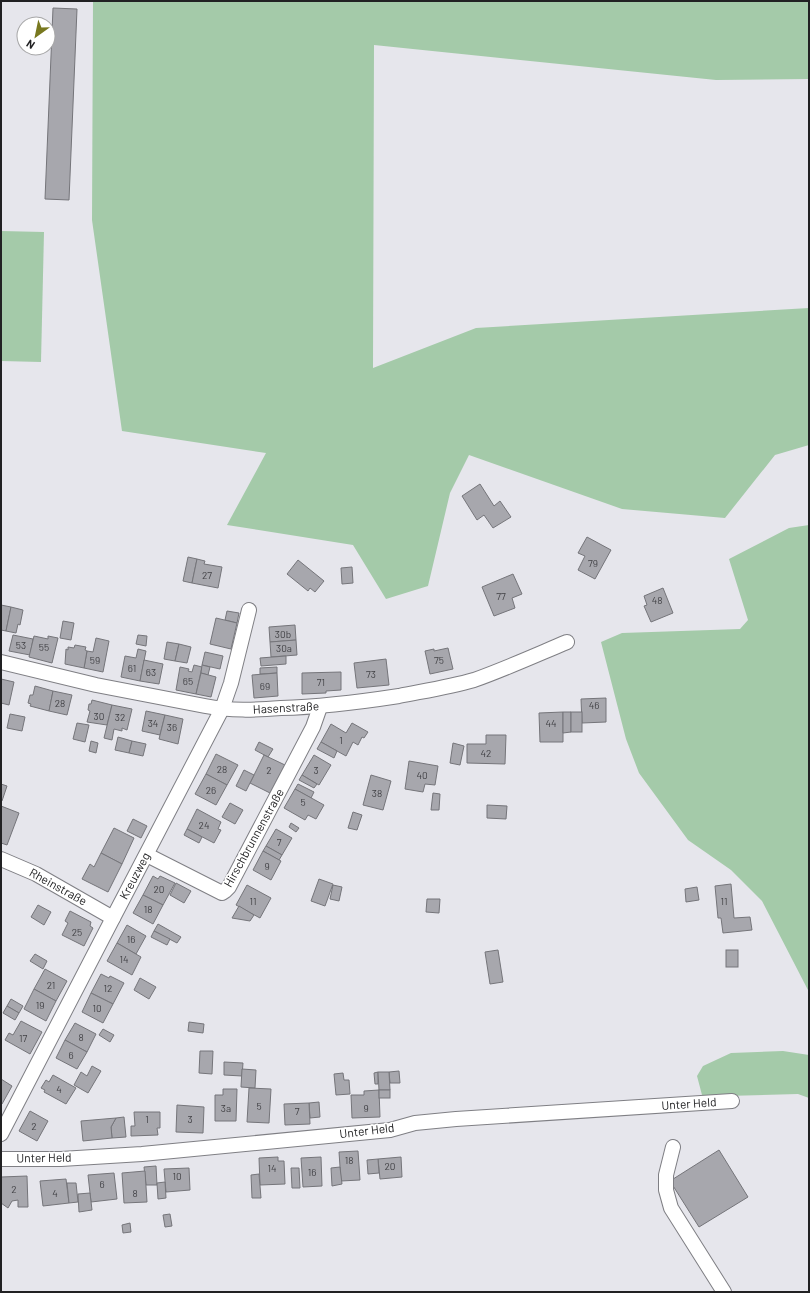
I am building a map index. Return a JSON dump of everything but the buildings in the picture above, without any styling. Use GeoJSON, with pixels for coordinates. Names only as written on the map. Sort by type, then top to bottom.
{"type":"FeatureCollection","features":[{"type":"Feature","properties":{"kind":"street","name":"Kreuzweg"},"geometry":{"type":"LineString","coordinates":[[1,1134],[222,709],[232,683],[248,610]]}},
{"type":"Feature","properties":{"kind":"street","name":"Hasenstraße"},"geometry":{"type":"LineString","coordinates":[[1,662],[96,685],[222,709],[250,710],[320,706],[380,699],[453,685],[489,674],[567,642]]}},
{"type":"Feature","properties":{"kind":"street","name":"Hirschbrunnenstraße"},"geometry":{"type":"LineString","coordinates":[[147,855],[222,893],[225,891],[229,887],[300,753],[313,727],[320,706]]}},
{"type":"Feature","properties":{"kind":"street","name":"Rheinstraße"},"geometry":{"type":"LineString","coordinates":[[1,859],[36,874],[112,918]]}},
{"type":"Feature","properties":{"kind":"street","name":"Unter Held"},"geometry":{"type":"LineString","coordinates":[[1,1159],[62,1159],[142,1154],[390,1130],[415,1123],[456,1119],[732,1101]]}},
{"type":"Feature","properties":{"kind":"street"},"geometry":{"type":"LineString","coordinates":[[673,1147],[666,1175],[666,1190],[671,1208],[724,1292]]}},
{"type":"Feature","properties":{"kind":"green space"},"geometry":{"type":"Polygon","coordinates":[[[93,1],[809,1],[809,79],[716,80],[374,45],[373,368],[476,328],[809,308],[809,445],[775,455],[725,518],[622,509],[469,455],[450,493],[428,586],[386,599],[353,545],[227,525],[266,453],[122,431],[92,220],[93,1]]]}},
{"type":"Feature","properties":{"kind":"green space"},"geometry":{"type":"Polygon","coordinates":[[[1,231],[44,232],[41,362],[1,361],[1,231]]]}},
{"type":"Feature","properties":{"kind":"green space"},"geometry":{"type":"Polygon","coordinates":[[[809,525],[809,992],[762,901],[731,870],[688,840],[639,773],[626,739],[601,642],[622,633],[740,629],[748,620],[729,559],[789,528],[809,525]]]}},
{"type":"Feature","properties":{"kind":"green space"},"geometry":{"type":"Polygon","coordinates":[[[783,1051],[809,1055],[809,1098],[798,1094],[726,1096],[702,1095],[697,1076],[703,1066],[731,1053],[783,1051]]]}}]}
